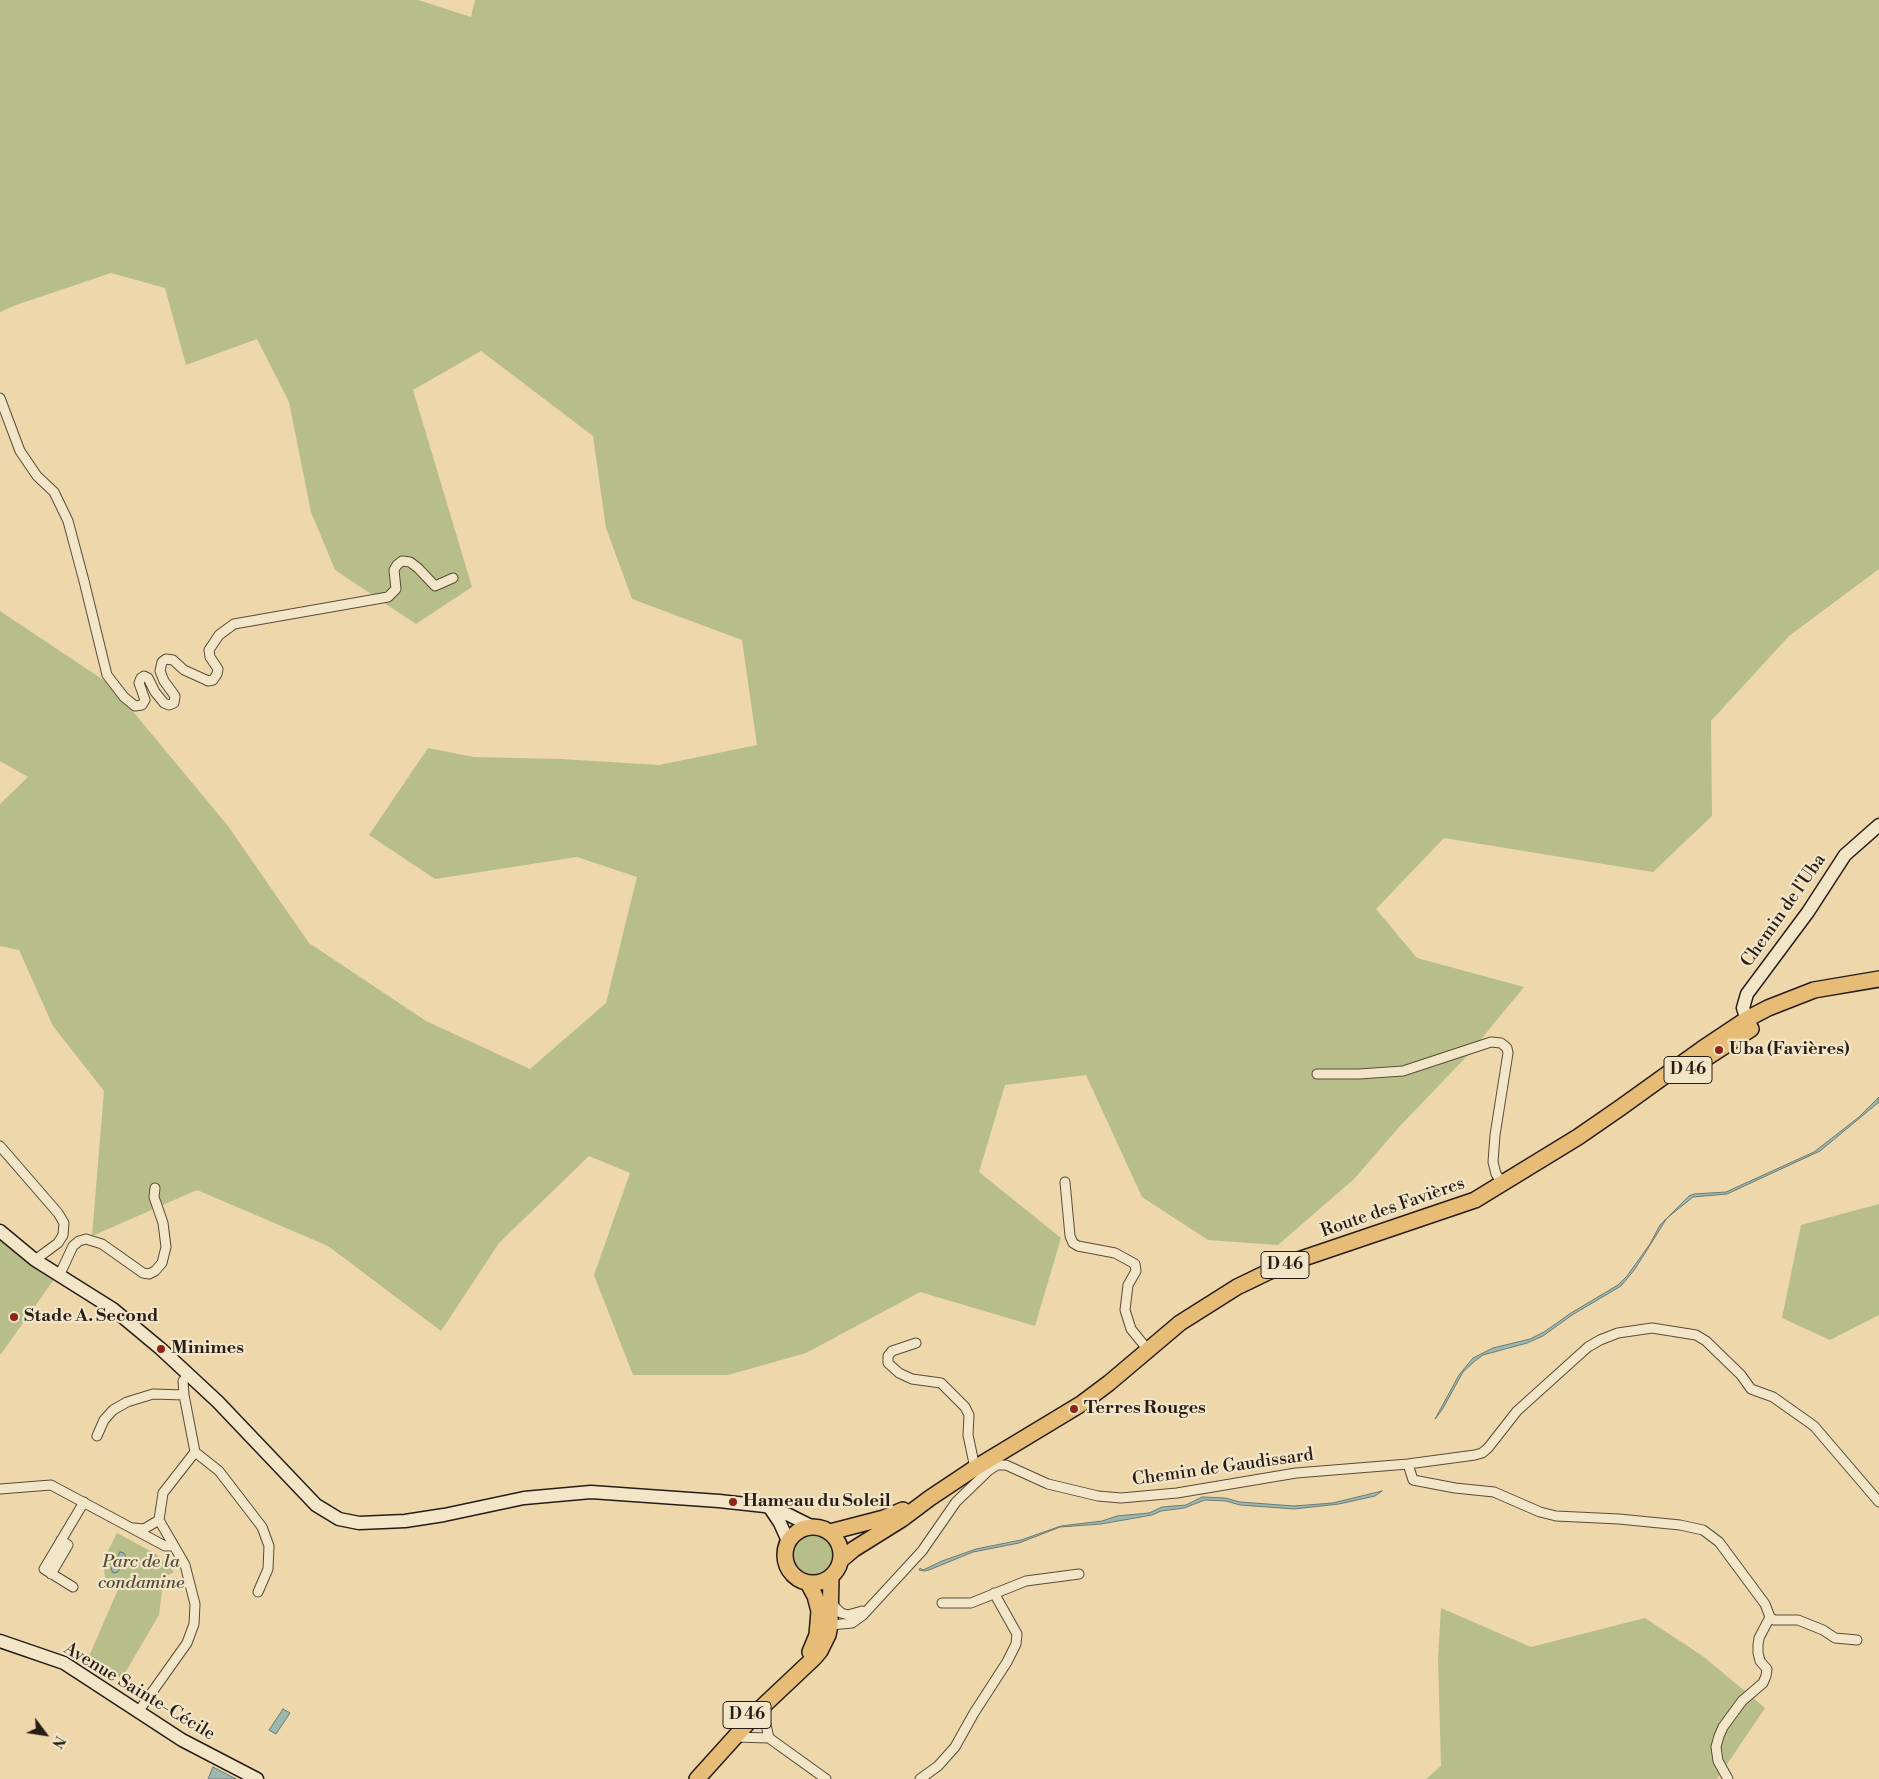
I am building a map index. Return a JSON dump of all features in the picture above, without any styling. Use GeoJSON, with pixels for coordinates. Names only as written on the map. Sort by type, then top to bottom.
{"type":"FeatureCollection","features":[{"type":"Feature","properties":{"kind":"main road","name":"Chemin de l'Uba"},"geometry":{"type":"LineString","coordinates":[[1750,1024],[1743,1008],[1747,994],[1808,912],[1845,855],[1879,825]]}},
{"type":"Feature","properties":{"kind":"main road","name":"D 46"},"geometry":{"type":"LineString","coordinates":[[1750,1024],[1786,1009],[1874,981]]}},
{"type":"Feature","properties":{"kind":"main road","name":"Route des Favières"},"geometry":{"type":"LineString","coordinates":[[975,1468],[1081,1404],[1195,1312],[1259,1276],[1338,1246],[1461,1206],[1503,1184],[1620,1108],[1680,1075],[1750,1024]]}},
{"type":"Feature","properties":{"kind":"main road"},"geometry":{"type":"LineString","coordinates":[[0,1231],[35,1260],[113,1310],[189,1374],[227,1411],[316,1505],[332,1516],[351,1522],[380,1523],[430,1518],[524,1498],[591,1492],[733,1502],[770,1508],[830,1532],[840,1545],[841,1560],[830,1577],[820,1582],[808,1583],[800,1581],[789,1570],[784,1556],[788,1541],[798,1531],[811,1526]]}},
{"type":"Feature","properties":{"kind":"main road","name":"D 46"},"geometry":{"type":"LineString","coordinates":[[841,1560],[854,1549],[908,1515],[975,1468]]}},
{"type":"Feature","properties":{"kind":"main road","name":"D 46"},"geometry":{"type":"LineString","coordinates":[[830,1532],[884,1518],[930,1498]]}},
{"type":"Feature","properties":{"kind":"main road"},"geometry":{"type":"LineString","coordinates":[[770,1508],[780,1523],[788,1541]]}},
{"type":"Feature","properties":{"kind":"main road","name":"D 46"},"geometry":{"type":"LineString","coordinates":[[689,1779],[749,1713],[808,1655],[817,1635],[830,1577]]}},
{"type":"Feature","properties":{"kind":"main road","name":"D 46"},"geometry":{"type":"LineString","coordinates":[[697,1779],[762,1708],[814,1658],[825,1642],[830,1625],[824,1606],[815,1596],[808,1583]]}},
{"type":"Feature","properties":{"kind":"main road","name":"Avenue Sainte-Cécile"},"geometry":{"type":"LineString","coordinates":[[0,1641],[64,1664],[197,1749],[257,1779]]}},
{"type":"Feature","properties":{"kind":"street"},"geometry":{"type":"LineString","coordinates":[[0,398],[20,451],[37,476],[54,492],[68,521],[107,675],[124,697],[134,706],[140,706],[145,700],[139,683],[144,676],[148,678],[155,692],[164,703],[169,705],[174,703],[175,696],[164,681],[160,670],[162,662],[166,658],[173,660],[184,670],[208,681],[213,680],[218,674],[218,669],[209,656],[208,650],[219,635],[236,623],[286,616],[388,597],[396,589],[394,570],[397,564],[402,561],[410,562],[418,568],[434,586],[438,586],[453,578]]}},
{"type":"Feature","properties":{"kind":"street"},"geometry":{"type":"LineString","coordinates":[[1318,1074],[1403,1071],[1491,1042],[1501,1042],[1508,1053],[1495,1135],[1493,1162],[1496,1174],[1503,1184]]}},
{"type":"Feature","properties":{"kind":"street"},"geometry":{"type":"LineString","coordinates":[[0,1146],[64,1223],[63,1235],[58,1243],[35,1260]]}},
{"type":"Feature","properties":{"kind":"street"},"geometry":{"type":"LineString","coordinates":[[1066,1182],[1070,1236],[1073,1243],[1078,1246],[1115,1253],[1135,1264],[1136,1270],[1128,1285],[1125,1310],[1133,1332],[1148,1350]]}},
{"type":"Feature","properties":{"kind":"street"},"geometry":{"type":"LineString","coordinates":[[59,1276],[73,1246],[76,1242],[86,1239],[102,1244],[143,1273],[149,1274],[156,1271],[162,1262],[166,1247],[163,1223],[154,1201],[155,1188]]}},
{"type":"Feature","properties":{"kind":"street"},"geometry":{"type":"LineString","coordinates":[[1857,1640],[1835,1638],[1822,1630],[1798,1620],[1774,1620],[1770,1617],[1765,1604],[1718,1542],[1703,1530],[1680,1525],[1619,1519],[1556,1516],[1540,1512],[1494,1492],[1455,1488],[1413,1480],[1408,1464],[1482,1453],[1495,1441],[1517,1411],[1588,1347],[1618,1333],[1652,1328],[1696,1335],[1706,1341],[1741,1375],[1751,1388],[1773,1397],[1814,1426],[1879,1502]]}},
{"type":"Feature","properties":{"kind":"street"},"geometry":{"type":"LineString","coordinates":[[916,1343],[892,1351],[888,1356],[888,1363],[899,1373],[912,1379],[941,1384],[965,1407],[969,1415],[969,1441],[975,1468]]}},
{"type":"Feature","properties":{"kind":"street"},"geometry":{"type":"LineString","coordinates":[[189,1374],[183,1381],[184,1395],[195,1452],[219,1471],[262,1527],[269,1546],[268,1569],[258,1592]]}},
{"type":"Feature","properties":{"kind":"street"},"geometry":{"type":"LineString","coordinates":[[97,1436],[108,1415],[127,1402],[153,1394],[184,1395]]}},
{"type":"Feature","properties":{"kind":"street"},"geometry":{"type":"LineString","coordinates":[[138,1712],[187,1643],[194,1624],[195,1604],[185,1565],[159,1520],[163,1492],[195,1452]]}},
{"type":"Feature","properties":{"kind":"street","name":"Chemin de Gaudissard"},"geometry":{"type":"LineString","coordinates":[[872,1606],[922,1551],[956,1502],[988,1471],[997,1465],[1006,1465],[1048,1484],[1098,1496],[1121,1498],[1177,1493],[1296,1474],[1408,1464]]}},
{"type":"Feature","properties":{"kind":"street"},"geometry":{"type":"LineString","coordinates":[[0,1489],[51,1485],[165,1546],[174,1546]]}},
{"type":"Feature","properties":{"kind":"street"},"geometry":{"type":"LineString","coordinates":[[74,1587],[44,1569],[84,1502]]}},
{"type":"Feature","properties":{"kind":"street"},"geometry":{"type":"LineString","coordinates":[[129,1527],[144,1529],[159,1520]]}},
{"type":"Feature","properties":{"kind":"street"},"geometry":{"type":"LineString","coordinates":[[942,1603],[971,1603],[1026,1580],[1080,1574]]}},
{"type":"Feature","properties":{"kind":"street"},"geometry":{"type":"LineString","coordinates":[[920,1779],[938,1766],[955,1747],[1016,1644],[1017,1634],[994,1593]]}},
{"type":"Feature","properties":{"kind":"street"},"geometry":{"type":"LineString","coordinates":[[824,1606],[848,1615],[856,1614],[872,1606]]}},
{"type":"Feature","properties":{"kind":"street"},"geometry":{"type":"LineString","coordinates":[[830,1625],[852,1622],[872,1606]]}},
{"type":"Feature","properties":{"kind":"street"},"geometry":{"type":"LineString","coordinates":[[1728,1779],[1718,1761],[1716,1747],[1722,1727],[1742,1701],[1763,1683],[1766,1676],[1767,1669],[1760,1661],[1758,1645],[1759,1638],[1770,1617]]}},
{"type":"Feature","properties":{"kind":"street"},"geometry":{"type":"LineString","coordinates":[[762,1708],[770,1738]]}},
{"type":"Feature","properties":{"kind":"street"},"geometry":{"type":"LineString","coordinates":[[735,1736],[770,1738],[826,1779]]}},
{"type":"Feature","properties":{"kind":"green space"},"geometry":{"type":"Polygon","coordinates":[[[0,0],[418,0],[471,17],[475,0],[1879,0],[1879,569],[1789,636],[1711,721],[1712,816],[1653,872],[1444,838],[1376,909],[1417,958],[1524,987],[1468,1055],[1400,1126],[1354,1179],[1278,1245],[1208,1240],[1142,1197],[1086,1075],[1005,1085],[979,1172],[1061,1238],[1035,1326],[920,1292],[806,1353],[728,1375],[633,1375],[594,1275],[630,1173],[589,1156],[499,1243],[441,1331],[328,1246],[197,1190],[92,1236],[104,1091],[53,1026],[19,950],[0,946],[0,804],[28,777],[0,761],[0,611],[111,685],[228,826],[309,943],[426,1021],[530,1069],[606,1003],[637,877],[577,857],[435,879],[369,835],[428,748],[474,757],[561,759],[659,765],[757,745],[742,640],[632,599],[606,528],[593,436],[481,351],[413,390],[472,587],[416,624],[335,570],[311,512],[289,402],[257,339],[186,365],[165,288],[111,273],[0,312],[0,0]]]}},
{"type":"Feature","properties":{"kind":"green space"},"geometry":{"type":"Polygon","coordinates":[[[1879,1204],[1879,1315],[1830,1340],[1782,1318],[1801,1225],[1879,1204]]]}},
{"type":"Feature","properties":{"kind":"green space","name":"Stade A. Second"},"geometry":{"type":"Polygon","coordinates":[[[0,1236],[55,1278],[1,1354],[0,1354],[0,1236]]]}},
{"type":"Feature","properties":{"kind":"green space"},"geometry":{"type":"Polygon","coordinates":[[[808,1531],[818,1531],[832,1541],[836,1554],[832,1567],[826,1573],[818,1577],[808,1577],[794,1567],[790,1559],[790,1549],[800,1535],[808,1531]]]}},
{"type":"Feature","properties":{"kind":"green space","name":"Parc de la condamine"},"geometry":{"type":"Polygon","coordinates":[[[117,1533],[156,1554],[174,1572],[165,1577],[159,1615],[122,1678],[87,1661],[120,1585],[105,1577],[103,1561],[117,1533]]]}},
{"type":"Feature","properties":{"kind":"green space"},"geometry":{"type":"Polygon","coordinates":[[[1441,1608],[1531,1647],[1645,1618],[1704,1657],[1765,1708],[1717,1779],[1426,1779],[1441,1766],[1438,1659],[1441,1608]]]}},
{"type":"Feature","properties":{"kind":"water"},"geometry":{"type":"Polygon","coordinates":[[[1879,1097],[1879,1102],[1820,1151],[1727,1194],[1693,1197],[1667,1218],[1689,1196],[1726,1192],[1814,1152],[1859,1117],[1879,1097]]]}},
{"type":"Feature","properties":{"kind":"water"},"geometry":{"type":"Polygon","coordinates":[[[1667,1218],[1635,1269],[1621,1286],[1572,1315],[1543,1336],[1527,1343],[1483,1355],[1463,1372],[1435,1419],[1459,1375],[1473,1358],[1493,1348],[1530,1339],[1544,1332],[1571,1313],[1618,1285],[1627,1276],[1650,1244],[1660,1225],[1667,1218]]]}},
{"type":"Feature","properties":{"kind":"water"},"geometry":{"type":"Polygon","coordinates":[[[1382,1491],[1375,1496],[1339,1504],[1294,1509],[1205,1500],[1184,1508],[1161,1511],[1152,1515],[1101,1524],[1060,1527],[1019,1543],[973,1552],[929,1570],[924,1571],[919,1570],[920,1568],[923,1570],[976,1549],[1021,1540],[1061,1526],[1102,1521],[1117,1516],[1149,1513],[1162,1507],[1186,1505],[1202,1497],[1294,1506],[1333,1503],[1382,1491]]]}},
{"type":"Feature","properties":{"kind":"water"},"geometry":{"type":"Polygon","coordinates":[[[120,1552],[124,1553],[126,1557],[118,1572],[113,1573],[111,1569],[120,1552]]]}},
{"type":"Feature","properties":{"kind":"water"},"geometry":{"type":"Polygon","coordinates":[[[283,1709],[290,1713],[276,1734],[269,1730],[283,1709]]]}},
{"type":"Feature","properties":{"kind":"water"},"geometry":{"type":"Polygon","coordinates":[[[213,1767],[236,1779],[208,1779],[213,1767]]]}},
{"type":"Feature","properties":{"kind":"place","name":"Uba (Favières)"},"geometry":{"type":"Point","coordinates":[1719,1050]}},
{"type":"Feature","properties":{"kind":"place","name":"Stade A. Second"},"geometry":{"type":"Point","coordinates":[14,1317]}},
{"type":"Feature","properties":{"kind":"place","name":"Minimes"},"geometry":{"type":"Point","coordinates":[161,1349]}},
{"type":"Feature","properties":{"kind":"place","name":"Terres Rouges"},"geometry":{"type":"Point","coordinates":[1074,1409]}},
{"type":"Feature","properties":{"kind":"place","name":"Hameau du Soleil"},"geometry":{"type":"Point","coordinates":[733,1502]}}]}
